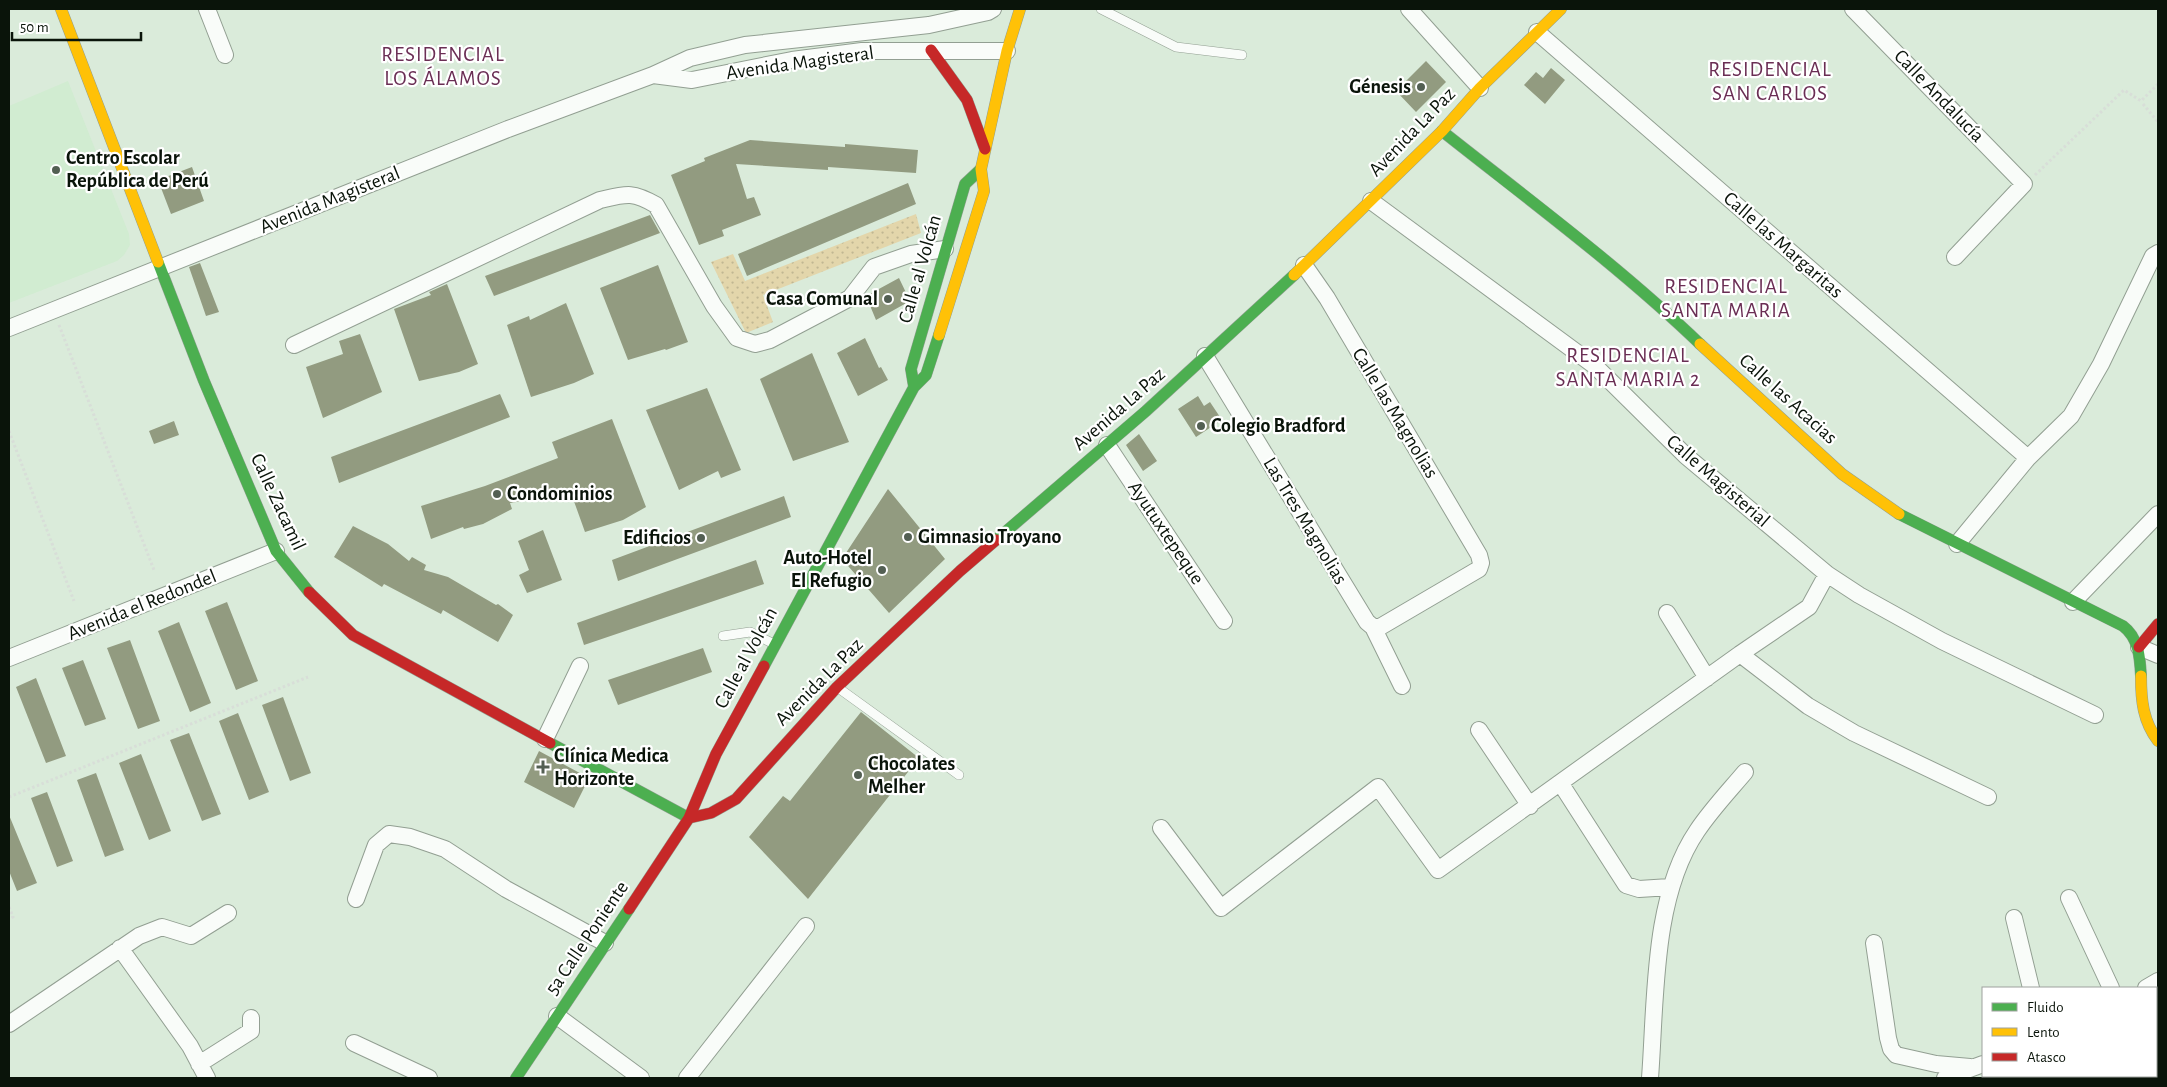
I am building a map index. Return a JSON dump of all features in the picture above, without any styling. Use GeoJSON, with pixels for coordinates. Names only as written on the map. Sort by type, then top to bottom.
{"type":"FeatureCollection","features":[{"type":"Feature","properties":{"kind":"street","name":"Calle Zacamil"},"geometry":{"type":"LineString","coordinates":[[61,9],[159,268],[204,381],[276,551],[311,594],[354,636],[689,818]]}},
{"type":"Feature","properties":{"kind":"street"},"geometry":{"type":"LineString","coordinates":[[207,9],[225,55]]}},
{"type":"Feature","properties":{"kind":"street","name":"Avenida Magisteral"},"geometry":{"type":"LineString","coordinates":[[9,328],[508,129],[653,75],[690,58],[745,45],[929,26],[993,9]]}},
{"type":"Feature","properties":{"kind":"street","name":"Calle al Volcán"},"geometry":{"type":"LineString","coordinates":[[689,818],[716,754],[774,644],[914,387],[926,375],[984,191],[981,169],[1007,51],[1020,9]]}},
{"type":"Feature","properties":{"kind":"street"},"geometry":{"type":"LineString","coordinates":[[1409,9],[1480,88]]}},
{"type":"Feature","properties":{"kind":"street","name":"Avenida La Paz"},"geometry":{"type":"LineString","coordinates":[[689,818],[711,813],[736,799],[837,687],[960,570],[1107,445],[1304,264],[1442,131],[1480,88],[1561,9]]}},
{"type":"Feature","properties":{"kind":"street","name":"Calle Andalucía"},"geometry":{"type":"LineString","coordinates":[[1853,9],[2024,184]]}},
{"type":"Feature","properties":{"kind":"street"},"geometry":{"type":"LineString","coordinates":[[929,26],[931,50],[967,100],[986,150]]}},
{"type":"Feature","properties":{"kind":"street","name":"Calle las Margaritas"},"geometry":{"type":"LineString","coordinates":[[1537,32],[2028,458]]}},
{"type":"Feature","properties":{"kind":"street","name":"Avenida Magisteral"},"geometry":{"type":"LineString","coordinates":[[653,75],[692,80],[792,60],[862,50],[1007,51]]}},
{"type":"Feature","properties":{"kind":"street","name":"Calle las Acacias"},"geometry":{"type":"LineString","coordinates":[[1442,131],[1601,257],[1671,316],[1744,386],[1842,474],[1896,513],[2073,602],[2113,620],[2131,632],[2139,647]]}},
{"type":"Feature","properties":{"kind":"street","name":"Calle al Volcán"},"geometry":{"type":"LineString","coordinates":[[914,387],[911,369],[945,249],[965,184],[981,169]]}},
{"type":"Feature","properties":{"kind":"street"},"geometry":{"type":"LineString","coordinates":[[1955,257],[2024,184]]}},
{"type":"Feature","properties":{"kind":"street"},"geometry":{"type":"LineString","coordinates":[[294,345],[600,200],[625,195],[639,195],[656,205],[714,306],[737,338],[755,344],[770,340],[850,298],[874,266],[911,254],[945,249]]}},
{"type":"Feature","properties":{"kind":"street","name":"Calle Magisterial"},"geometry":{"type":"LineString","coordinates":[[1371,201],[1596,366],[1686,456],[1827,574],[1859,595],[1942,641],[2095,714]]}},
{"type":"Feature","properties":{"kind":"street"},"geometry":{"type":"LineString","coordinates":[[1958,544],[2028,458],[2071,416],[2101,364],[2153,256],[2158,253]]}},
{"type":"Feature","properties":{"kind":"street","name":"Calle las Magnolias"},"geometry":{"type":"LineString","coordinates":[[1304,264],[1327,298],[1479,555],[1481,563],[1479,569],[1380,627],[1373,627]]}},
{"type":"Feature","properties":{"kind":"street","name":"Las Tres Magnolias"},"geometry":{"type":"LineString","coordinates":[[1205,356],[1367,622],[1373,627],[1402,686]]}},
{"type":"Feature","properties":{"kind":"street","name":"Ayutuxtepeque"},"geometry":{"type":"LineString","coordinates":[[1107,445],[1224,621]]}},
{"type":"Feature","properties":{"kind":"street"},"geometry":{"type":"LineString","coordinates":[[2073,602],[2158,514]]}},
{"type":"Feature","properties":{"kind":"street","name":"Avenida el Redondel"},"geometry":{"type":"LineString","coordinates":[[9,658],[276,551]]}},
{"type":"Feature","properties":{"kind":"street"},"geometry":{"type":"LineString","coordinates":[[1162,828],[1221,908],[1378,787],[1438,870],[1561,784],[1740,654],[1809,607],[1827,574]]}},
{"type":"Feature","properties":{"kind":"street"},"geometry":{"type":"LineString","coordinates":[[1667,612],[1707,678]]}},
{"type":"Feature","properties":{"kind":"street"},"geometry":{"type":"LineString","coordinates":[[2158,624],[2139,647],[2142,703],[2154,736],[2158,754]]}},
{"type":"Feature","properties":{"kind":"street"},"geometry":{"type":"LineString","coordinates":[[2139,647],[2158,655]]}},
{"type":"Feature","properties":{"kind":"street"},"geometry":{"type":"LineString","coordinates":[[1740,654],[1808,706],[1854,733],[1988,797]]}},
{"type":"Feature","properties":{"kind":"street"},"geometry":{"type":"LineString","coordinates":[[545,740],[580,666]]}},
{"type":"Feature","properties":{"kind":"street"},"geometry":{"type":"LineString","coordinates":[[1479,730],[1530,806]]}},
{"type":"Feature","properties":{"kind":"street"},"geometry":{"type":"LineString","coordinates":[[1650,1078],[1658,965],[1670,888],[1696,831],[1745,772]]}},
{"type":"Feature","properties":{"kind":"street"},"geometry":{"type":"LineString","coordinates":[[1561,784],[1626,885],[1639,889],[1670,888]]}},
{"type":"Feature","properties":{"kind":"street","name":"5a Calle Poniente"},"geometry":{"type":"LineString","coordinates":[[516,1078],[689,818]]}},
{"type":"Feature","properties":{"kind":"street"},"geometry":{"type":"LineString","coordinates":[[356,899],[376,845],[389,834],[410,837],[445,849],[506,889],[605,943]]}},
{"type":"Feature","properties":{"kind":"street"},"geometry":{"type":"LineString","coordinates":[[2069,898],[2110,987]]}},
{"type":"Feature","properties":{"kind":"street"},"geometry":{"type":"LineString","coordinates":[[9,1024],[139,936],[162,927],[190,936],[228,913]]}},
{"type":"Feature","properties":{"kind":"street"},"geometry":{"type":"LineString","coordinates":[[2014,918],[2031,987]]}},
{"type":"Feature","properties":{"kind":"street"},"geometry":{"type":"LineString","coordinates":[[687,1078],[806,926]]}},
{"type":"Feature","properties":{"kind":"street"},"geometry":{"type":"LineString","coordinates":[[1874,943],[1888,1038],[1891,1049],[1896,1055],[1936,1064],[1977,1065]]}},
{"type":"Feature","properties":{"kind":"street"},"geometry":{"type":"LineString","coordinates":[[120,948],[190,1046],[203,1071],[251,1031],[252,1018]]}},
{"type":"Feature","properties":{"kind":"street"},"geometry":{"type":"LineString","coordinates":[[557,1016],[641,1078]]}},
{"type":"Feature","properties":{"kind":"street"},"geometry":{"type":"LineString","coordinates":[[354,1043],[429,1078]]}},
{"type":"Feature","properties":{"kind":"street"},"geometry":{"type":"LineString","coordinates":[[1945,1078],[1977,1065]]}},
{"type":"Feature","properties":{"kind":"lane"},"geometry":{"type":"LineString","coordinates":[[1101,9],[1176,47],[1242,55]]}},
{"type":"Feature","properties":{"kind":"lane"},"geometry":{"type":"LineString","coordinates":[[723,636],[750,632],[774,644]]}},
{"type":"Feature","properties":{"kind":"lane"},"geometry":{"type":"LineString","coordinates":[[837,687],[959,775]]}},
{"type":"Feature","properties":{"kind":"path"},"geometry":{"type":"LineString","coordinates":[[2024,184],[2124,90],[2141,101],[2158,84]]}},
{"type":"Feature","properties":{"kind":"path"},"geometry":{"type":"LineString","coordinates":[[2143,104],[2158,122]]}},
{"type":"Feature","properties":{"kind":"path"},"geometry":{"type":"LineString","coordinates":[[59,324],[154,570]]}},
{"type":"Feature","properties":{"kind":"path"},"geometry":{"type":"LineString","coordinates":[[9,431],[74,601]]}},
{"type":"Feature","properties":{"kind":"path"},"geometry":{"type":"LineString","coordinates":[[9,796],[308,677]]}},
{"type":"Feature","properties":{"kind":"path"},"geometry":{"type":"LineString","coordinates":[[9,907],[13,917],[9,919]]}},
{"type":"Feature","properties":{"kind":"shaded area","name":"Centro Escolar República de Perú"},"geometry":{"type":"Polygon","coordinates":[[[68,81],[129,234],[130,245],[124,255],[117,261],[9,303],[9,106],[68,81]]]}},
{"type":"Feature","properties":{"kind":"shaded area"},"geometry":{"type":"Polygon","coordinates":[[[916,214],[921,233],[763,295],[773,322],[746,333],[711,262],[733,254],[745,281],[916,214]]]}},
{"type":"Feature","properties":{"kind":"building","name":"Génesis"},"geometry":{"type":"Polygon","coordinates":[[[1426,61],[1446,82],[1416,112],[1396,91],[1426,61]]]}},
{"type":"Feature","properties":{"kind":"building"},"geometry":{"type":"Polygon","coordinates":[[[1551,68],[1565,80],[1545,104],[1524,85],[1536,72],[1543,78],[1551,68]]]}},
{"type":"Feature","properties":{"kind":"building"},"geometry":{"type":"Polygon","coordinates":[[[750,140],[845,147],[845,144],[918,150],[916,173],[828,167],[828,170],[736,164],[747,199],[754,197],[761,215],[722,230],[724,236],[699,245],[671,175],[705,161],[704,158],[750,140]]]}},
{"type":"Feature","properties":{"kind":"building"},"geometry":{"type":"Polygon","coordinates":[[[192,167],[204,201],[171,214],[158,180],[192,167]]]}},
{"type":"Feature","properties":{"kind":"building"},"geometry":{"type":"Polygon","coordinates":[[[908,183],[916,204],[747,276],[738,254],[908,183]]]}},
{"type":"Feature","properties":{"kind":"building"},"geometry":{"type":"Polygon","coordinates":[[[650,215],[660,233],[494,296],[485,276],[650,215]]]}},
{"type":"Feature","properties":{"kind":"building"},"geometry":{"type":"Polygon","coordinates":[[[200,263],[219,312],[206,316],[189,267],[200,263]]]}},
{"type":"Feature","properties":{"kind":"building"},"geometry":{"type":"Polygon","coordinates":[[[658,265],[688,342],[628,360],[600,288],[658,265]]]}},
{"type":"Feature","properties":{"kind":"building","name":"Casa Comunal"},"geometry":{"type":"Polygon","coordinates":[[[899,278],[910,301],[876,320],[866,296],[899,278]]]}},
{"type":"Feature","properties":{"kind":"building"},"geometry":{"type":"Polygon","coordinates":[[[447,284],[478,364],[459,372],[419,381],[394,309],[431,295],[429,292],[447,284]]]}},
{"type":"Feature","properties":{"kind":"building"},"geometry":{"type":"Polygon","coordinates":[[[566,303],[594,374],[574,383],[531,397],[507,325],[529,316],[530,320],[566,303]]]}},
{"type":"Feature","properties":{"kind":"building"},"geometry":{"type":"Polygon","coordinates":[[[360,334],[382,392],[323,418],[306,367],[343,354],[339,341],[360,334]]]}},
{"type":"Feature","properties":{"kind":"building"},"geometry":{"type":"Polygon","coordinates":[[[865,338],[879,368],[881,367],[888,380],[858,396],[837,353],[865,338]]]}},
{"type":"Feature","properties":{"kind":"building"},"geometry":{"type":"Polygon","coordinates":[[[812,353],[849,442],[793,461],[760,379],[812,353]]]}},
{"type":"Feature","properties":{"kind":"building"},"geometry":{"type":"Polygon","coordinates":[[[707,388],[741,470],[721,478],[718,471],[679,490],[646,410],[707,388]]]}},
{"type":"Feature","properties":{"kind":"building"},"geometry":{"type":"Polygon","coordinates":[[[500,394],[510,417],[339,483],[331,457],[500,394]]]}},
{"type":"Feature","properties":{"kind":"building","name":"Colegio Bradford"},"geometry":{"type":"Polygon","coordinates":[[[1198,396],[1204,406],[1210,402],[1222,420],[1196,437],[1178,409],[1198,396]]]}},
{"type":"Feature","properties":{"kind":"building"},"geometry":{"type":"Polygon","coordinates":[[[612,419],[646,507],[623,520],[585,532],[571,493],[510,503],[512,509],[483,524],[464,529],[463,527],[431,539],[421,506],[485,486],[558,458],[552,442],[612,419]]]}},
{"type":"Feature","properties":{"kind":"building"},"geometry":{"type":"Polygon","coordinates":[[[174,421],[179,435],[154,444],[149,431],[174,421]]]}},
{"type":"Feature","properties":{"kind":"building"},"geometry":{"type":"Polygon","coordinates":[[[1139,434],[1157,461],[1143,471],[1126,445],[1139,434]]]}},
{"type":"Feature","properties":{"kind":"building"},"geometry":{"type":"Polygon","coordinates":[[[888,489],[945,559],[889,613],[842,559],[888,489]]]}},
{"type":"Feature","properties":{"kind":"building","name":"Edificios"},"geometry":{"type":"Polygon","coordinates":[[[784,496],[791,517],[618,581],[612,560],[784,496]]]}},
{"type":"Feature","properties":{"kind":"building"},"geometry":{"type":"Polygon","coordinates":[[[353,526],[388,544],[409,561],[412,557],[426,565],[424,570],[448,577],[496,605],[498,604],[513,615],[498,642],[443,610],[441,614],[384,584],[382,587],[334,557],[353,526]]]}},
{"type":"Feature","properties":{"kind":"building"},"geometry":{"type":"Polygon","coordinates":[[[543,530],[562,580],[527,593],[519,575],[529,570],[518,541],[543,530]]]}},
{"type":"Feature","properties":{"kind":"building"},"geometry":{"type":"Polygon","coordinates":[[[756,560],[764,584],[584,645],[577,623],[756,560]]]}},
{"type":"Feature","properties":{"kind":"building"},"geometry":{"type":"Polygon","coordinates":[[[227,602],[258,681],[236,690],[205,611],[227,602]]]}},
{"type":"Feature","properties":{"kind":"building"},"geometry":{"type":"Polygon","coordinates":[[[179,622],[211,703],[190,712],[158,631],[179,622]]]}},
{"type":"Feature","properties":{"kind":"building"},"geometry":{"type":"Polygon","coordinates":[[[130,640],[160,721],[138,729],[107,648],[130,640]]]}},
{"type":"Feature","properties":{"kind":"building"},"geometry":{"type":"Polygon","coordinates":[[[703,648],[712,672],[618,705],[608,680],[703,648]]]}},
{"type":"Feature","properties":{"kind":"building"},"geometry":{"type":"Polygon","coordinates":[[[83,660],[106,719],[85,726],[62,668],[83,660]]]}},
{"type":"Feature","properties":{"kind":"building"},"geometry":{"type":"Polygon","coordinates":[[[36,678],[66,756],[46,763],[16,687],[36,678]]]}},
{"type":"Feature","properties":{"kind":"building"},"geometry":{"type":"Polygon","coordinates":[[[283,697],[311,773],[290,781],[262,705],[283,697]]]}},
{"type":"Feature","properties":{"kind":"building"},"geometry":{"type":"Polygon","coordinates":[[[861,712],[919,758],[808,899],[749,837],[783,796],[790,801],[861,712]]]}},
{"type":"Feature","properties":{"kind":"building"},"geometry":{"type":"Polygon","coordinates":[[[238,713],[269,792],[249,800],[219,721],[238,713]]]}},
{"type":"Feature","properties":{"kind":"building"},"geometry":{"type":"Polygon","coordinates":[[[189,733],[221,814],[202,821],[170,740],[189,733]]]}},
{"type":"Feature","properties":{"kind":"building"},"geometry":{"type":"Polygon","coordinates":[[[539,751],[589,778],[574,808],[524,782],[539,751]]]}},
{"type":"Feature","properties":{"kind":"building"},"geometry":{"type":"Polygon","coordinates":[[[141,754],[171,831],[149,840],[119,763],[141,754]]]}},
{"type":"Feature","properties":{"kind":"building"},"geometry":{"type":"Polygon","coordinates":[[[96,773],[124,850],[105,857],[77,780],[96,773]]]}},
{"type":"Feature","properties":{"kind":"building"},"geometry":{"type":"Polygon","coordinates":[[[47,792],[73,861],[57,867],[31,798],[47,792]]]}},
{"type":"Feature","properties":{"kind":"building"},"geometry":{"type":"Polygon","coordinates":[[[9,815],[37,883],[17,891],[9,871],[9,815]]]}},
{"type":"Feature","properties":{"kind":"traffic: fast"},"geometry":{"type":"LineString","coordinates":[[1442,131],[1606,261],[1700,344]]}},
{"type":"Feature","properties":{"kind":"traffic: fast"},"geometry":{"type":"LineString","coordinates":[[914,387],[911,369],[965,184],[981,169]]}},
{"type":"Feature","properties":{"kind":"traffic: fast"},"geometry":{"type":"LineString","coordinates":[[158,262],[204,381],[276,551],[309,592]]}},
{"type":"Feature","properties":{"kind":"traffic: fast"},"geometry":{"type":"LineString","coordinates":[[996,540],[1146,411],[1294,275]]}},
{"type":"Feature","properties":{"kind":"traffic: fast"},"geometry":{"type":"LineString","coordinates":[[764,666],[914,387],[926,375],[939,335]]}},
{"type":"Feature","properties":{"kind":"traffic: fast"},"geometry":{"type":"LineString","coordinates":[[1899,514],[2123,626],[2132,636],[2138,649],[2141,676]]}},
{"type":"Feature","properties":{"kind":"traffic: fast"},"geometry":{"type":"LineString","coordinates":[[550,743],[689,818]]}},
{"type":"Feature","properties":{"kind":"traffic: fast"},"geometry":{"type":"LineString","coordinates":[[516,1078],[629,909]]}},
{"type":"Feature","properties":{"kind":"traffic: slow"},"geometry":{"type":"LineString","coordinates":[[61,9],[158,262]]}},
{"type":"Feature","properties":{"kind":"traffic: slow"},"geometry":{"type":"LineString","coordinates":[[939,335],[984,191],[981,169],[1007,51],[1020,9]]}},
{"type":"Feature","properties":{"kind":"traffic: slow"},"geometry":{"type":"LineString","coordinates":[[1294,275],[1442,131],[1480,88],[1561,9]]}},
{"type":"Feature","properties":{"kind":"traffic: slow"},"geometry":{"type":"LineString","coordinates":[[1700,344],[1842,474],[1899,514]]}},
{"type":"Feature","properties":{"kind":"traffic: slow"},"geometry":{"type":"LineString","coordinates":[[2141,676],[2146,718],[2158,741]]}},
{"type":"Feature","properties":{"kind":"traffic: jam"},"geometry":{"type":"LineString","coordinates":[[931,50],[967,100],[985,149]]}},
{"type":"Feature","properties":{"kind":"traffic: jam"},"geometry":{"type":"LineString","coordinates":[[689,818],[711,813],[736,799],[837,687],[960,571],[996,540]]}},
{"type":"Feature","properties":{"kind":"traffic: jam"},"geometry":{"type":"LineString","coordinates":[[309,592],[353,635],[550,743]]}},
{"type":"Feature","properties":{"kind":"traffic: jam"},"geometry":{"type":"LineString","coordinates":[[2139,647],[2158,624]]}},
{"type":"Feature","properties":{"kind":"traffic: jam"},"geometry":{"type":"LineString","coordinates":[[629,909],[689,818],[716,754],[764,666]]}},
{"type":"Feature","properties":{"kind":"place","name":"Génesis"},"geometry":{"type":"Point","coordinates":[1421,87]}},
{"type":"Feature","properties":{"kind":"place","name":"Centro Escolar República de Perú"},"geometry":{"type":"Point","coordinates":[56,170]}},
{"type":"Feature","properties":{"kind":"place","name":"Casa Comunal"},"geometry":{"type":"Point","coordinates":[888,299]}},
{"type":"Feature","properties":{"kind":"place","name":"Colegio Bradford"},"geometry":{"type":"Point","coordinates":[1201,426]}},
{"type":"Feature","properties":{"kind":"place","name":"Condominios"},"geometry":{"type":"Point","coordinates":[497,494]}},
{"type":"Feature","properties":{"kind":"place","name":"Gimnasio Troyano"},"geometry":{"type":"Point","coordinates":[908,537]}},
{"type":"Feature","properties":{"kind":"place","name":"Edificios"},"geometry":{"type":"Point","coordinates":[701,538]}},
{"type":"Feature","properties":{"kind":"place","name":"Auto-Hotel El Refugio"},"geometry":{"type":"Point","coordinates":[882,570]}},
{"type":"Feature","properties":{"kind":"place","name":"Clínica Medica Horizonte"},"geometry":{"type":"Point","coordinates":[543,767]}},
{"type":"Feature","properties":{"kind":"place","name":"Chocolates Melher"},"geometry":{"type":"Point","coordinates":[858,775]}},
{"type":"Feature","properties":{"kind":"district","name":"RESIDENCIAL LOS ÁLAMOS"},"geometry":{"type":"Point","coordinates":[443,66]}},
{"type":"Feature","properties":{"kind":"district","name":"RESIDENCIAL SAN CARLOS"},"geometry":{"type":"Point","coordinates":[1770,81]}},
{"type":"Feature","properties":{"kind":"district","name":"RESIDENCIAL SANTA MARIA"},"geometry":{"type":"Point","coordinates":[1726,298]}},
{"type":"Feature","properties":{"kind":"district","name":"RESIDENCIAL SANTA MARIA 2"},"geometry":{"type":"Point","coordinates":[1628,367]}}]}
